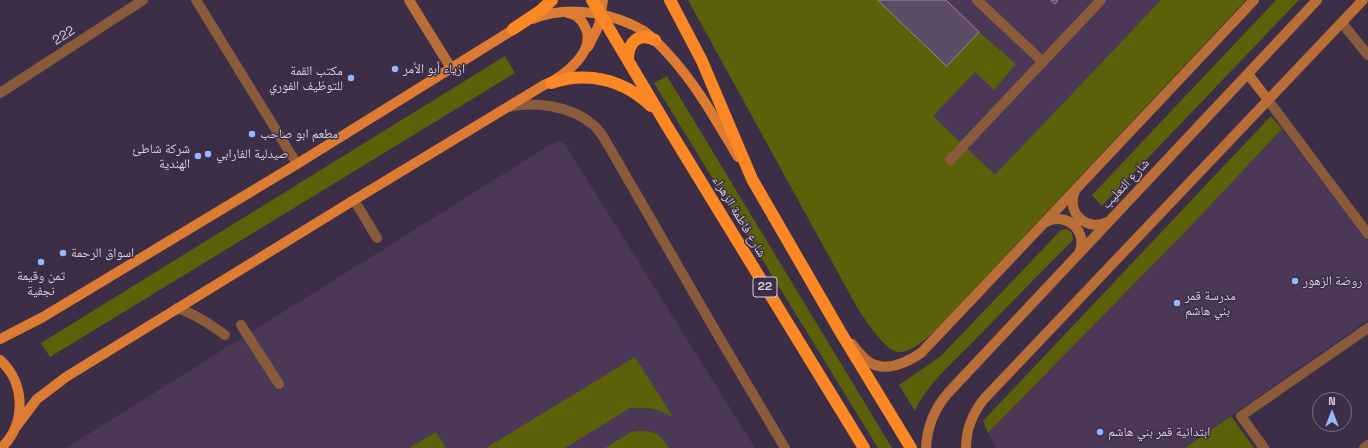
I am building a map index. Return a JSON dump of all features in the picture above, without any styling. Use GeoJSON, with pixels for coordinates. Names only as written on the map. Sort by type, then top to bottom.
{"type":"FeatureCollection","features":[{"type":"Feature","properties":{"kind":"highway"},"geometry":{"type":"LineString","coordinates":[[513,29],[540,11],[552,0]]}},
{"type":"Feature","properties":{"kind":"highway","name":"شارع فاطمة الزهراء"},"geometry":{"type":"LineString","coordinates":[[592,0],[667,126],[864,448]]}},
{"type":"Feature","properties":{"kind":"highway"},"geometry":{"type":"LineString","coordinates":[[670,0],[702,61],[752,179],[840,333],[911,448]]}},
{"type":"Feature","properties":{"kind":"highway"},"geometry":{"type":"LineString","coordinates":[[628,60],[629,47],[636,39],[644,37],[655,40]]}},
{"type":"Feature","properties":{"kind":"highway"},"geometry":{"type":"LineString","coordinates":[[551,82],[567,78],[580,77],[593,77],[610,81],[633,91],[643,98],[667,126]]}},
{"type":"Feature","properties":{"kind":"main road"},"geometry":{"type":"LineString","coordinates":[[409,0],[451,68]]}},
{"type":"Feature","properties":{"kind":"main road"},"geometry":{"type":"LineString","coordinates":[[2,448],[32,404],[46,391],[177,308],[551,82],[574,65],[591,42],[599,25],[603,0]]}},
{"type":"Feature","properties":{"kind":"main road"},"geometry":{"type":"LineString","coordinates":[[840,333],[866,360],[880,367],[894,366],[917,356],[1076,190],[1254,0]]}},
{"type":"Feature","properties":{"kind":"main road","name":"شارع التعليب"},"geometry":{"type":"LineString","coordinates":[[926,448],[929,428],[934,413],[943,399],[1318,0]]}},
{"type":"Feature","properties":{"kind":"main road"},"geometry":{"type":"LineString","coordinates":[[966,448],[968,429],[972,418],[984,398],[1363,0]]}},
{"type":"Feature","properties":{"kind":"main road"},"geometry":{"type":"LineString","coordinates":[[0,339],[43,317],[297,164],[513,29],[538,17],[558,12],[584,12],[601,15],[633,25],[655,40],[682,70],[700,94],[752,179]]}},
{"type":"Feature","properties":{"kind":"main road"},"geometry":{"type":"LineString","coordinates":[[564,12],[576,16],[585,26],[588,40],[587,46],[580,58]]}},
{"type":"Feature","properties":{"kind":"main road"},"geometry":{"type":"LineString","coordinates":[[1248,74],[1268,100]]}},
{"type":"Feature","properties":{"kind":"main road"},"geometry":{"type":"LineString","coordinates":[[1076,190],[1072,198],[1073,206],[1079,218],[1086,223],[1095,225],[1112,219]]}},
{"type":"Feature","properties":{"kind":"main road"},"geometry":{"type":"LineString","coordinates":[[1044,223],[1061,219],[1069,221],[1076,227],[1081,234],[1082,243],[1078,255]]}},
{"type":"Feature","properties":{"kind":"main road"},"geometry":{"type":"LineString","coordinates":[[0,360],[9,370],[18,388],[20,408],[16,426]]}},
{"type":"Feature","properties":{"kind":"street","name":"222"},"geometry":{"type":"LineString","coordinates":[[0,93],[143,0]]}},
{"type":"Feature","properties":{"kind":"street"},"geometry":{"type":"LineString","coordinates":[[196,0],[297,164]]}},
{"type":"Feature","properties":{"kind":"street"},"geometry":{"type":"LineString","coordinates":[[977,0],[1043,62]]}},
{"type":"Feature","properties":{"kind":"street"},"geometry":{"type":"LineString","coordinates":[[950,160],[1101,0]]}},
{"type":"Feature","properties":{"kind":"street"},"geometry":{"type":"LineString","coordinates":[[1342,23],[1368,55]]}},
{"type":"Feature","properties":{"kind":"street"},"geometry":{"type":"LineString","coordinates":[[1268,100],[1368,234]]}},
{"type":"Feature","properties":{"kind":"street"},"geometry":{"type":"LineString","coordinates":[[509,107],[532,105],[553,107],[581,116],[593,124],[604,138],[785,448]]}},
{"type":"Feature","properties":{"kind":"street"},"geometry":{"type":"LineString","coordinates":[[354,200],[378,238]]}},
{"type":"Feature","properties":{"kind":"street"},"geometry":{"type":"LineString","coordinates":[[177,308],[205,321],[225,335]]}},
{"type":"Feature","properties":{"kind":"street"},"geometry":{"type":"LineString","coordinates":[[241,325],[279,384]]}},
{"type":"Feature","properties":{"kind":"street"},"geometry":{"type":"LineString","coordinates":[[1264,448],[1241,416],[1368,328]]}},
{"type":"Feature","properties":{"kind":"street"},"geometry":{"type":"LineString","coordinates":[[1364,448],[1368,445]]}},
{"type":"Feature","properties":{"kind":"shaded area"},"geometry":{"type":"Polygon","coordinates":[[[688,0],[878,0],[947,65],[979,32],[1016,64],[994,90],[975,72],[933,116],[995,175],[1161,0],[1246,0],[935,331],[914,347],[901,352],[889,348],[883,342],[858,309],[688,0]]]}},
{"type":"Feature","properties":{"kind":"shaded area"},"geometry":{"type":"Polygon","coordinates":[[[808,0],[1161,0],[970,202],[808,0]]]}},
{"type":"Feature","properties":{"kind":"shaded area"},"geometry":{"type":"Polygon","coordinates":[[[1276,0],[1299,0],[1102,206],[1092,195],[1276,0]]]}},
{"type":"Feature","properties":{"kind":"shaded area"},"geometry":{"type":"Polygon","coordinates":[[[505,56],[515,73],[50,357],[41,343],[505,56]]]}},
{"type":"Feature","properties":{"kind":"shaded area"},"geometry":{"type":"Polygon","coordinates":[[[667,76],[892,448],[878,448],[654,83],[667,76]]]}},
{"type":"Feature","properties":{"kind":"shaded area"},"geometry":{"type":"Polygon","coordinates":[[[1271,116],[1282,129],[1186,231],[988,433],[983,421],[1271,116]]]}},
{"type":"Feature","properties":{"kind":"shaded area"},"geometry":{"type":"Polygon","coordinates":[[[1282,129],[1368,242],[1368,320],[1185,448],[997,448],[988,433],[1186,231],[1282,129]]]}},
{"type":"Feature","properties":{"kind":"shaded area"},"geometry":{"type":"Polygon","coordinates":[[[560,141],[566,146],[755,448],[66,448],[553,143],[560,141]]]}},
{"type":"Feature","properties":{"kind":"shaded area"},"geometry":{"type":"Polygon","coordinates":[[[1067,229],[1072,233],[1073,240],[939,376],[919,402],[915,411],[899,385],[941,356],[1060,231],[1067,229]]]}},
{"type":"Feature","properties":{"kind":"shaded area"},"geometry":{"type":"Polygon","coordinates":[[[635,357],[673,417],[658,410],[648,408],[630,408],[565,448],[486,448],[635,357]]]}},
{"type":"Feature","properties":{"kind":"shaded area"},"geometry":{"type":"Polygon","coordinates":[[[1231,416],[1254,448],[1185,448],[1231,416]]]}},
{"type":"Feature","properties":{"kind":"shaded area"},"geometry":{"type":"Polygon","coordinates":[[[436,432],[446,448],[409,448],[436,432]]]}},
{"type":"Feature","properties":{"kind":"shaded area"},"geometry":{"type":"Polygon","coordinates":[[[631,432],[653,432],[662,439],[669,448],[605,448],[631,432]]]}},
{"type":"Feature","properties":{"kind":"building"},"geometry":{"type":"Polygon","coordinates":[[[878,0],[946,0],[979,32],[947,66],[878,0]]]}},
{"type":"Feature","properties":{"kind":"building"},"geometry":{"type":"Polygon","coordinates":[[[1051,0],[1058,0],[1055,4],[1051,0]]]}},
{"type":"Feature","properties":{"kind":"place","name":"ازياء أبو الأمر"},"geometry":{"type":"Point","coordinates":[395,69]}},
{"type":"Feature","properties":{"kind":"place","name":"مكتب القمة للتوظيف الفوري"},"geometry":{"type":"Point","coordinates":[351,78]}},
{"type":"Feature","properties":{"kind":"place","name":"مطعم ابو صاحب"},"geometry":{"type":"Point","coordinates":[252,134]}},
{"type":"Feature","properties":{"kind":"place","name":"صيدلية الفارابي"},"geometry":{"type":"Point","coordinates":[208,154]}},
{"type":"Feature","properties":{"kind":"place","name":"شركة شاطئ الهندية"},"geometry":{"type":"Point","coordinates":[198,156]}},
{"type":"Feature","properties":{"kind":"place","name":"اسواق الرحمة"},"geometry":{"type":"Point","coordinates":[63,253]}},
{"type":"Feature","properties":{"kind":"place","name":"تمن وقيمة نجفية"},"geometry":{"type":"Point","coordinates":[41,262]}},
{"type":"Feature","properties":{"kind":"place","name":"روضة الزهور"},"geometry":{"type":"Point","coordinates":[1295,281]}},
{"type":"Feature","properties":{"kind":"place","name":"مدرسة قمر بني هاشم"},"geometry":{"type":"Point","coordinates":[1177,303]}},
{"type":"Feature","properties":{"kind":"place","name":"ابتدائية قمر بني هاشم"},"geometry":{"type":"Point","coordinates":[1100,432]}}]}
